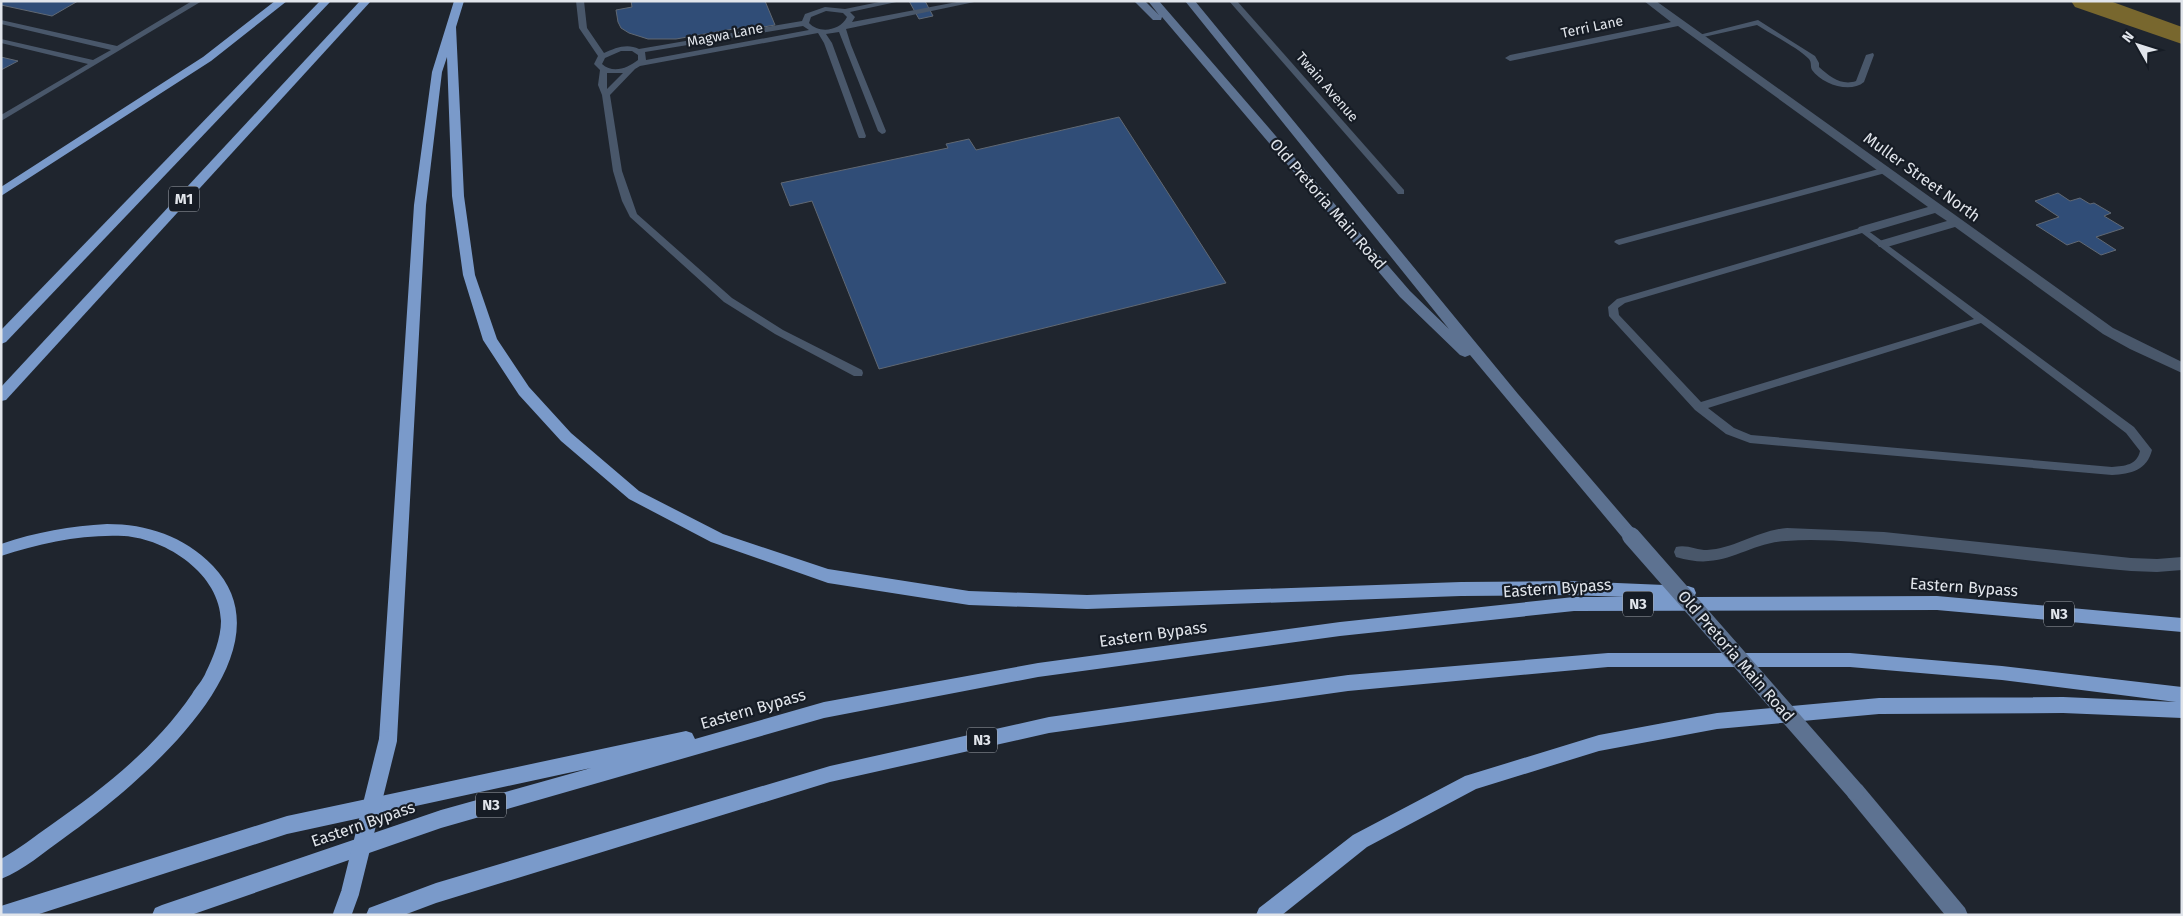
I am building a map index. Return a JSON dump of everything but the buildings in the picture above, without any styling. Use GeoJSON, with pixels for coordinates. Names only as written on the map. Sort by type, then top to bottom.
{"type":"FeatureCollection","features":[{"type":"Feature","properties":{"kind":"highway"},"geometry":{"type":"LineString","coordinates":[[1,192],[207,59],[282,1]]}},
{"type":"Feature","properties":{"kind":"highway","name":"M1"},"geometry":{"type":"LineString","coordinates":[[1,339],[326,1]]}},
{"type":"Feature","properties":{"kind":"highway","name":"M1"},"geometry":{"type":"LineString","coordinates":[[1,396],[366,1]]}},
{"type":"Feature","properties":{"kind":"highway"},"geometry":{"type":"LineString","coordinates":[[342,915],[350,894],[388,740],[420,205],[437,72],[459,1]]}},
{"type":"Feature","properties":{"kind":"highway"},"geometry":{"type":"LineString","coordinates":[[451,26],[458,196],[469,275],[490,340],[524,391],[566,436],[634,495],[717,538],[828,576],[969,598],[1087,602],[1452,589],[1570,588],[1936,603]]}},
{"type":"Feature","properties":{"kind":"highway"},"geometry":{"type":"LineString","coordinates":[[1,550],[42,539],[96,531],[139,532],[171,543],[201,563],[224,595],[229,622],[216,670],[194,707],[156,752],[91,808],[1,870]]}},
{"type":"Feature","properties":{"kind":"highway","name":"Eastern Bypass"},"geometry":{"type":"LineString","coordinates":[[162,915],[441,819],[824,710],[1048,669],[1340,629],[1574,604],[1936,603],[2182,625]]}},
{"type":"Feature","properties":{"kind":"highway","name":"N3"},"geometry":{"type":"LineString","coordinates":[[376,915],[436,893],[830,774],[1049,725],[1348,683],[1608,660],[1850,660],[2002,673],[2182,694]]}},
{"type":"Feature","properties":{"kind":"highway"},"geometry":{"type":"LineString","coordinates":[[1266,915],[1360,841],[1472,782],[1599,743],[1717,721],[1879,706],[2063,705],[2182,710]]}},
{"type":"Feature","properties":{"kind":"highway"},"geometry":{"type":"LineString","coordinates":[[4,915],[287,825],[824,710]]}},
{"type":"Feature","properties":{"kind":"main road"},"geometry":{"type":"LineString","coordinates":[[1138,1],[1199,55]]}},
{"type":"Feature","properties":{"kind":"main road","name":"Old Pretoria Main Road"},"geometry":{"type":"LineString","coordinates":[[1153,1],[1405,294],[1514,398]]}},
{"type":"Feature","properties":{"kind":"main road","name":"Old Pretoria Main Road"},"geometry":{"type":"LineString","coordinates":[[1190,1],[1514,398],[1628,533],[1855,791],[1958,915]]}},
{"type":"Feature","properties":{"kind":"street","name":"Muller Street North"},"geometry":{"type":"LineString","coordinates":[[1649,1],[2114,335],[2182,368]]}},
{"type":"Feature","properties":{"kind":"street","name":"Terri Lane"},"geometry":{"type":"LineString","coordinates":[[1510,58],[1679,23]]}},
{"type":"Feature","properties":{"kind":"street"},"geometry":{"type":"LineString","coordinates":[[1863,230],[1939,208]]}},
{"type":"Feature","properties":{"kind":"street"},"geometry":{"type":"LineString","coordinates":[[1883,244],[1958,222]]}},
{"type":"Feature","properties":{"kind":"street"},"geometry":{"type":"LineString","coordinates":[[1682,552],[1714,557],[1734,552],[1753,542],[1770,537],[1782,535],[1819,535],[1898,538],[2020,555],[2094,561],[2164,566],[2182,563]]}},
{"type":"Feature","properties":{"kind":"lane"},"geometry":{"type":"LineString","coordinates":[[1,118],[198,1]]}},
{"type":"Feature","properties":{"kind":"lane"},"geometry":{"type":"LineString","coordinates":[[580,1],[584,28],[602,56]]}},
{"type":"Feature","properties":{"kind":"lane"},"geometry":{"type":"LineString","coordinates":[[862,136],[828,43],[818,31],[810,28],[805,22],[811,10],[825,5],[845,11],[897,1]]}},
{"type":"Feature","properties":{"kind":"lane","name":"Magwa Lane"},"geometry":{"type":"LineString","coordinates":[[604,70],[618,71],[635,66],[975,1]]}},
{"type":"Feature","properties":{"kind":"lane","name":"Twain Avenue"},"geometry":{"type":"LineString","coordinates":[[1233,1],[1401,192]]}},
{"type":"Feature","properties":{"kind":"lane"},"geometry":{"type":"LineString","coordinates":[[845,11],[851,17],[845,26],[846,45],[882,131]]}},
{"type":"Feature","properties":{"kind":"lane"},"geometry":{"type":"LineString","coordinates":[[1,22],[119,49]]}},
{"type":"Feature","properties":{"kind":"lane","name":"Magwa Lane"},"geometry":{"type":"LineString","coordinates":[[592,42],[620,49],[639,51],[805,22]]}},
{"type":"Feature","properties":{"kind":"lane"},"geometry":{"type":"LineString","coordinates":[[1698,36],[1758,22],[1812,58],[1815,68],[1831,81],[1842,86],[1852,86],[1860,82],[1870,55]]}},
{"type":"Feature","properties":{"kind":"lane"},"geometry":{"type":"LineString","coordinates":[[43,51],[68,38]]}},
{"type":"Feature","properties":{"kind":"lane"},"geometry":{"type":"LineString","coordinates":[[1,41],[95,63]]}},
{"type":"Feature","properties":{"kind":"lane"},"geometry":{"type":"LineString","coordinates":[[620,49],[602,56],[598,64],[604,70],[601,79],[606,94],[618,173],[624,197],[633,215],[728,300],[779,332],[858,373]]}},
{"type":"Feature","properties":{"kind":"lane"},"geometry":{"type":"LineString","coordinates":[[606,94],[643,57],[639,51]]}},
{"type":"Feature","properties":{"kind":"lane"},"geometry":{"type":"LineString","coordinates":[[840,77],[858,74]]}},
{"type":"Feature","properties":{"kind":"lane"},"geometry":{"type":"LineString","coordinates":[[1619,242],[1886,170]]}},
{"type":"Feature","properties":{"kind":"lane"},"geometry":{"type":"LineString","coordinates":[[1863,230],[1883,244],[2130,430],[2146,450],[2145,457],[2140,464],[2132,468],[2112,471],[1750,439],[1730,431],[1699,407],[1618,321],[1613,311],[1615,304],[1621,301],[1863,230]]}},
{"type":"Feature","properties":{"kind":"lane"},"geometry":{"type":"LineString","coordinates":[[1699,407],[1982,320]]}},
{"type":"Feature","properties":{"kind":"waterway"},"geometry":{"type":"LineString","coordinates":[[2084,1],[2182,36]]}}]}
